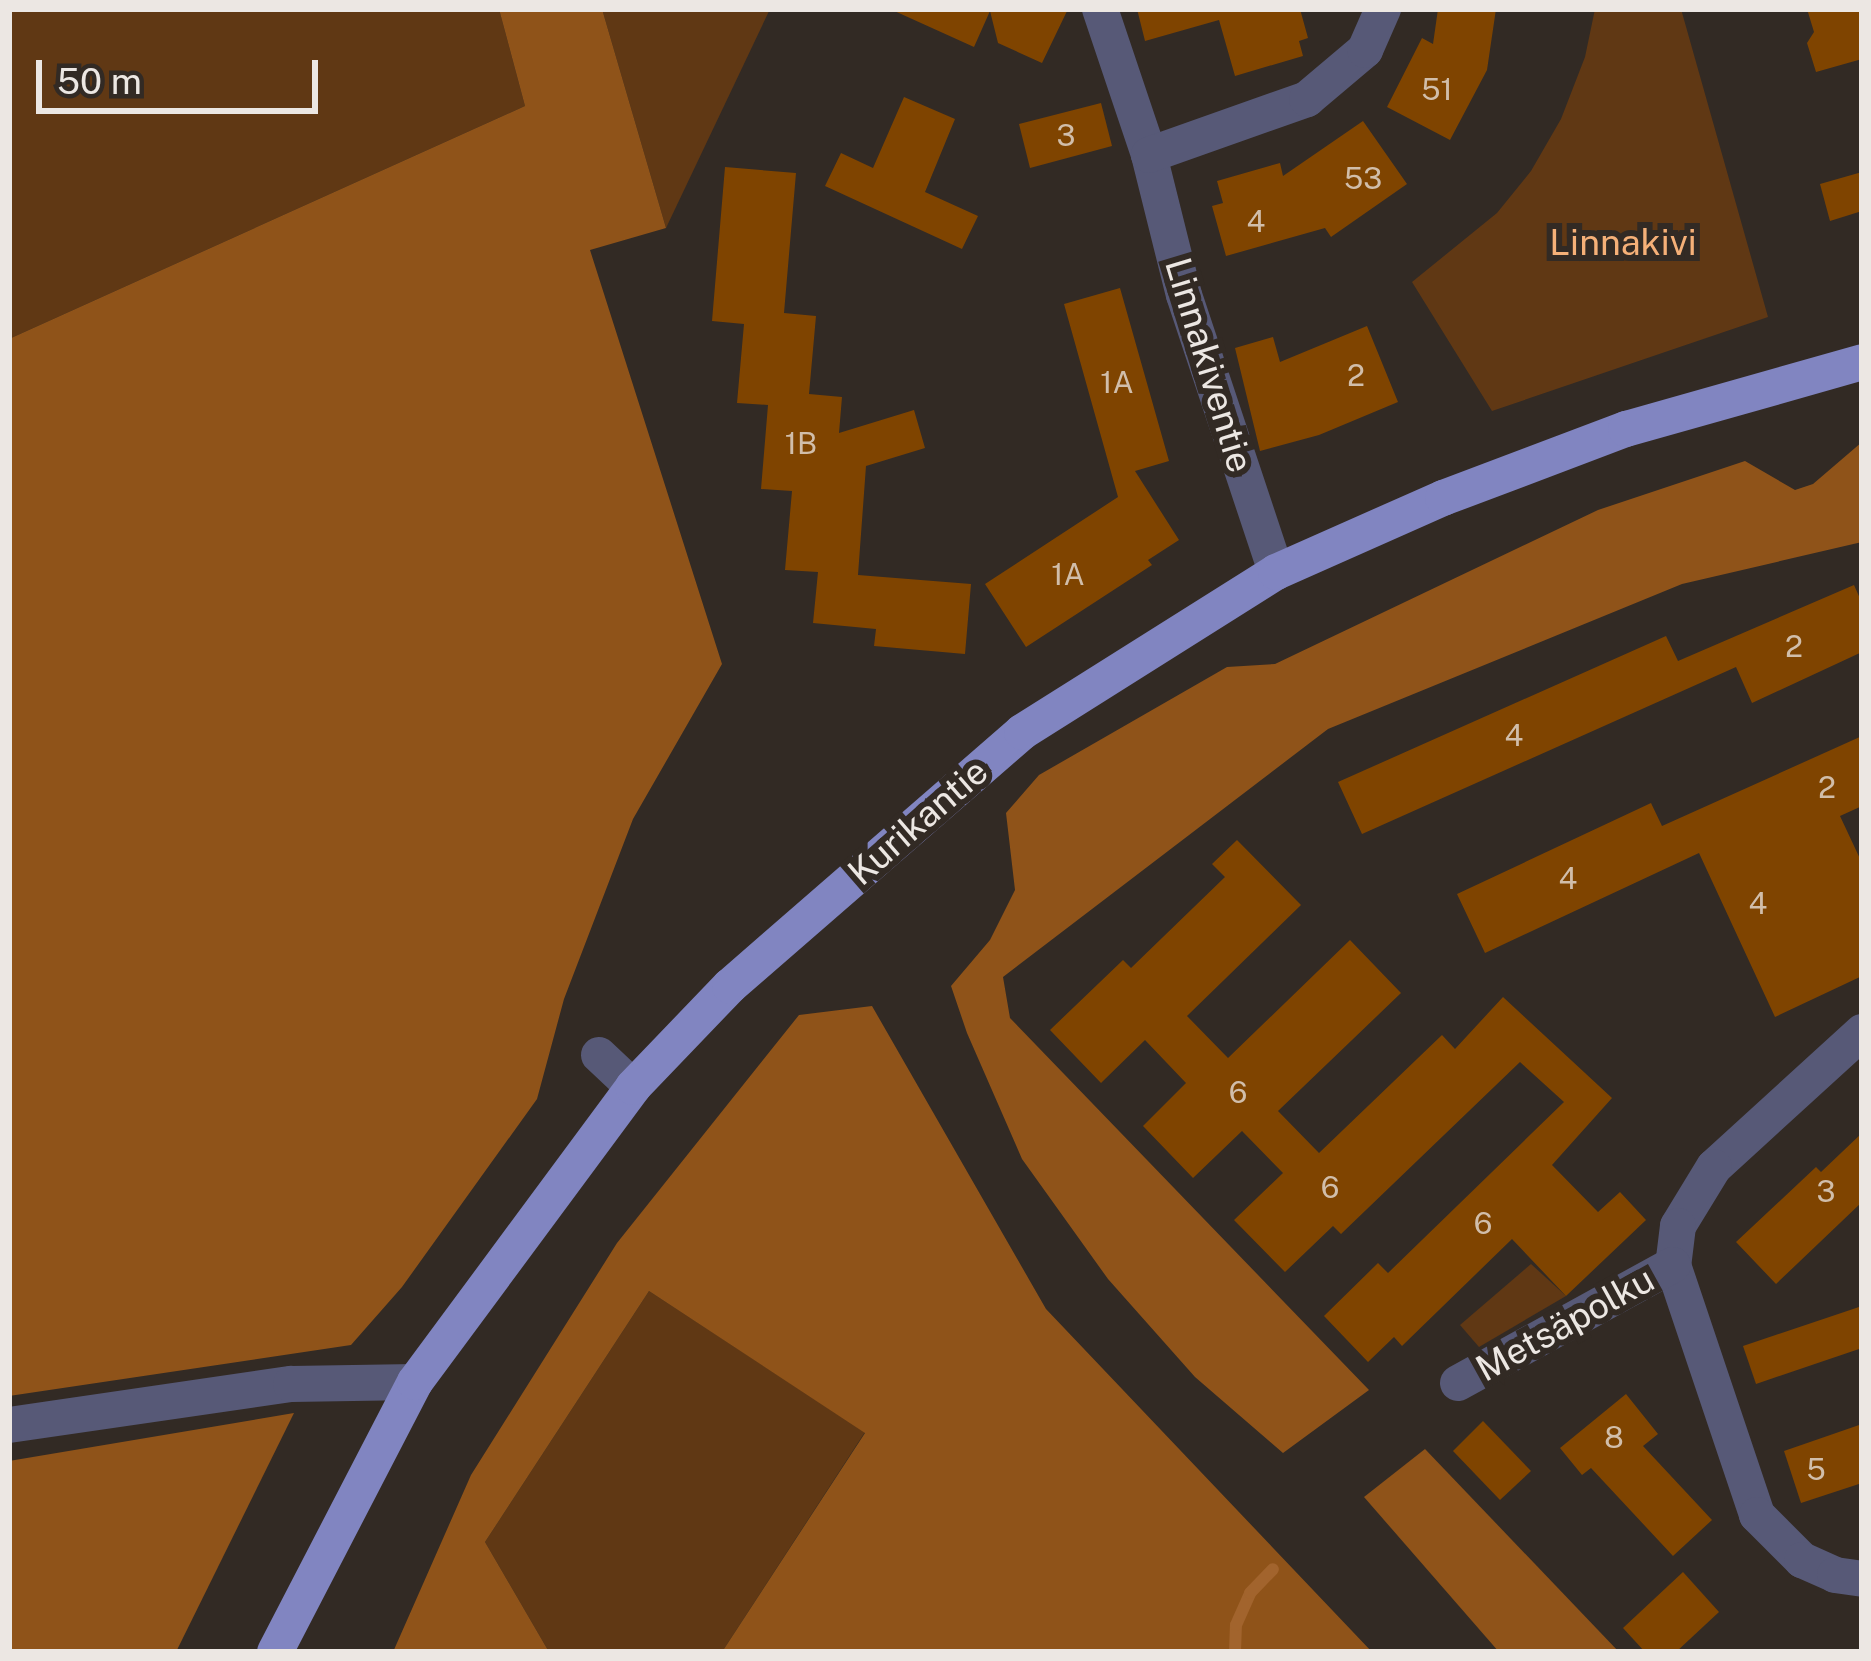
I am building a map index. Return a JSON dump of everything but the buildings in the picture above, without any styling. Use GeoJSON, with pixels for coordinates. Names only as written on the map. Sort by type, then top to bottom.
{"type":"FeatureCollection","features":[{"type":"Feature","properties":{"kind":"main road","name":"Kurikantie"},"geometry":{"type":"LineString","coordinates":[[275,1652],[415,1382],[633,1087],[730,986],[1022,732],[1276,572],[1443,498],[1626,429],[1862,362]]}},
{"type":"Feature","properties":{"kind":"street","name":"Linnakiventie"},"geometry":{"type":"LineString","coordinates":[[1100,9],[1149,155],[1184,295],[1276,572]]}},
{"type":"Feature","properties":{"kind":"street"},"geometry":{"type":"LineString","coordinates":[[1149,155],[1307,99],[1365,50],[1383,9]]}},
{"type":"Feature","properties":{"kind":"street"},"geometry":{"type":"LineString","coordinates":[[1862,1031],[1714,1168],[1678,1226],[1673,1265],[1757,1515],[1802,1559],[1834,1575],[1862,1579]]}},
{"type":"Feature","properties":{"kind":"street"},"geometry":{"type":"LineString","coordinates":[[599,1055],[633,1087]]}},
{"type":"Feature","properties":{"kind":"street","name":"Metsäpolku"},"geometry":{"type":"LineString","coordinates":[[1458,1383],[1673,1265]]}},
{"type":"Feature","properties":{"kind":"street"},"geometry":{"type":"LineString","coordinates":[[9,1425],[291,1384],[415,1382]]}},
{"type":"Feature","properties":{"kind":"green space"},"geometry":{"type":"Polygon","coordinates":[[[9,9],[499,9],[525,106],[9,339],[9,9]]]}},
{"type":"Feature","properties":{"kind":"green space"},"geometry":{"type":"Polygon","coordinates":[[[602,9],[770,9],[666,228],[602,9]]]}},
{"type":"Feature","properties":{"kind":"green space","name":"Linnakivi"},"geometry":{"type":"Polygon","coordinates":[[[1595,9],[1681,9],[1768,317],[1492,411],[1412,282],[1497,213],[1531,171],[1561,119],[1585,57],[1595,9]]]}},
{"type":"Feature","properties":{"kind":"green space"},"geometry":{"type":"Polygon","coordinates":[[[1531,1264],[1566,1296],[1479,1347],[1460,1325],[1531,1264]]]}},
{"type":"Feature","properties":{"kind":"green space"},"geometry":{"type":"Polygon","coordinates":[[[649,1291],[865,1432],[722,1652],[549,1652],[485,1542],[649,1291]]]}},
{"type":"Feature","properties":{"kind":"shaded area"},"geometry":{"type":"Polygon","coordinates":[[[499,9],[602,9],[666,228],[590,250],[722,664],[633,819],[564,999],[537,1099],[402,1287],[351,1345],[9,1396],[9,339],[525,106],[499,9]]]}},
{"type":"Feature","properties":{"kind":"shaded area"},"geometry":{"type":"Polygon","coordinates":[[[1862,442],[1862,542],[1682,584],[1328,729],[1003,977],[1010,1018],[1369,1390],[1283,1453],[1195,1377],[1108,1279],[1022,1159],[967,1033],[951,986],[990,940],[1015,890],[1006,813],[1039,775],[1227,667],[1275,664],[1598,510],[1745,461],[1795,490],[1813,484],[1862,442]]]}},
{"type":"Feature","properties":{"kind":"shaded area"},"geometry":{"type":"Polygon","coordinates":[[[872,1006],[1046,1309],[1372,1652],[722,1652],[865,1433],[649,1291],[485,1542],[549,1652],[393,1652],[471,1475],[617,1243],[799,1015],[872,1006]]]}},
{"type":"Feature","properties":{"kind":"shaded area"},"geometry":{"type":"Polygon","coordinates":[[[294,1413],[176,1652],[9,1652],[9,1461],[294,1413]]]}},
{"type":"Feature","properties":{"kind":"shaded area"},"geometry":{"type":"Polygon","coordinates":[[[1425,1449],[1619,1652],[1499,1652],[1364,1497],[1425,1449]]]}},
{"type":"Feature","properties":{"kind":"waterway"},"geometry":{"type":"LineString","coordinates":[[1235,1652],[1236,1625],[1250,1593],[1273,1569]]}}]}
